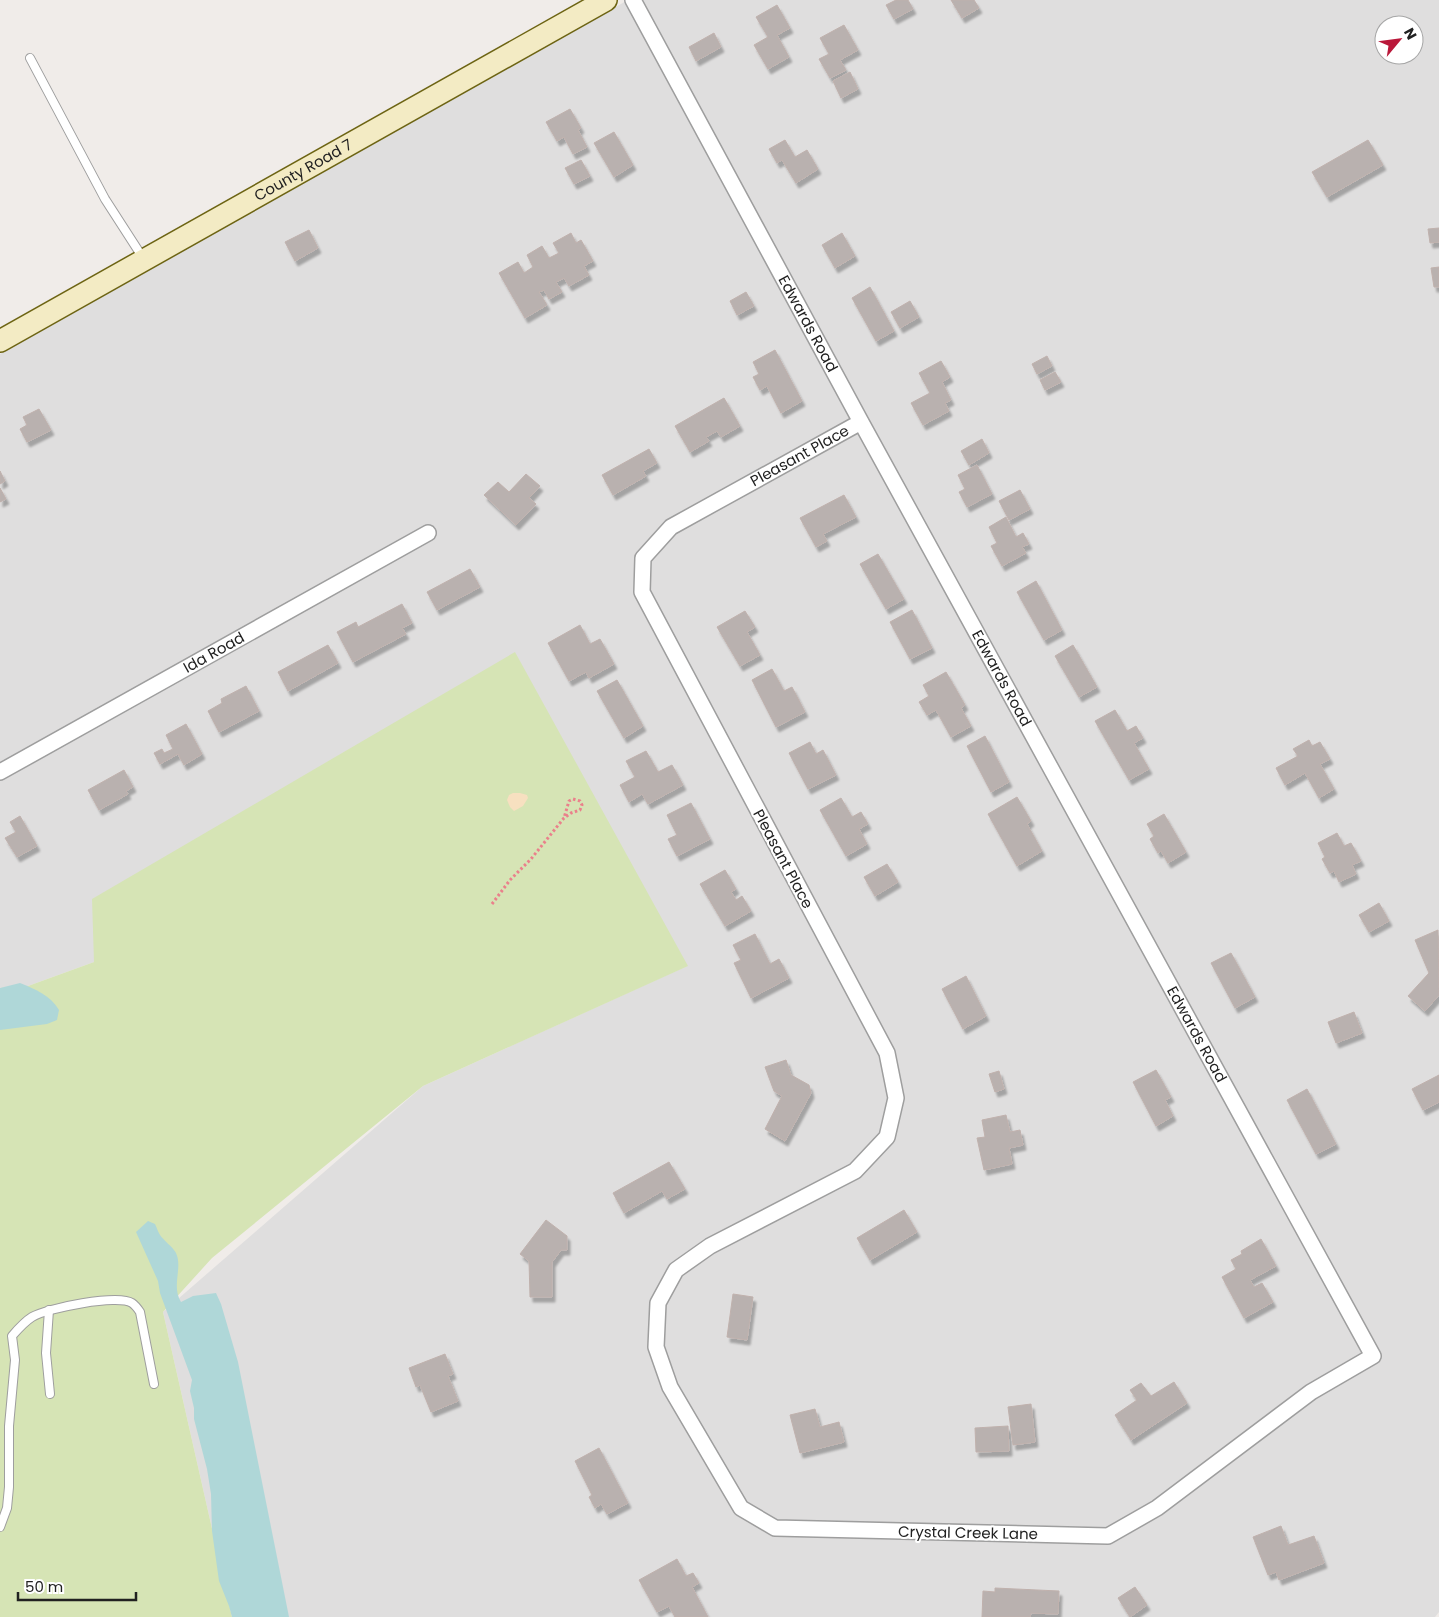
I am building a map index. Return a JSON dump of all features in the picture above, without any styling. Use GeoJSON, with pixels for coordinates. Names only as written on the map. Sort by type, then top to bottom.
{"type":"FeatureCollection","features":[{"type":"Feature","properties":{"kind":"street","name":"County Road 7"},"geometry":{"type":"LineString","coordinates":[[0,341],[606,0]]}},
{"type":"Feature","properties":{"kind":"street","name":"Edwards Road"},"geometry":{"type":"LineString","coordinates":[[633,0],[861,422],[1373,1356]]}},
{"type":"Feature","properties":{"kind":"street","name":"Pleasant Place"},"geometry":{"type":"LineString","coordinates":[[658,1303],[676,1270],[710,1246],[856,1171],[887,1137],[896,1098],[887,1053],[642,592],[643,558],[671,527],[861,422]]}},
{"type":"Feature","properties":{"kind":"street","name":"Ida Road"},"geometry":{"type":"LineString","coordinates":[[0,772],[428,533]]}},
{"type":"Feature","properties":{"kind":"street","name":"Crystal Creek Lane"},"geometry":{"type":"LineString","coordinates":[[658,1303],[656,1347],[670,1387],[741,1508],[775,1528],[1108,1536],[1157,1508],[1311,1392],[1373,1356]]}},
{"type":"Feature","properties":{"kind":"lane"},"geometry":{"type":"LineString","coordinates":[[30,58],[105,199],[144,260]]}},
{"type":"Feature","properties":{"kind":"lane"},"geometry":{"type":"LineString","coordinates":[[0,1527],[8,1501],[9,1426],[15,1360],[12,1336],[32,1317],[49,1310],[110,1300],[122,1300],[133,1303],[140,1312],[154,1384]]}},
{"type":"Feature","properties":{"kind":"lane"},"geometry":{"type":"LineString","coordinates":[[49,1310],[46,1353],[50,1394]]}},
{"type":"Feature","properties":{"kind":"path"},"geometry":{"type":"LineString","coordinates":[[492,904],[510,880],[531,859],[564,818],[580,810],[582,804],[580,801],[573,799],[569,801],[564,818]]}},
{"type":"Feature","properties":{"kind":"shaded area"},"geometry":{"type":"Polygon","coordinates":[[[628,0],[1439,0],[1439,1612],[1435,1617],[232,1617],[163,1312],[423,1086],[687,966],[94,962],[28,986],[0,988],[0,354],[628,0]]]}},
{"type":"Feature","properties":{"kind":"green space"},"geometry":{"type":"Polygon","coordinates":[[[515,652],[688,966],[423,1086],[212,1258],[163,1312],[232,1617],[0,1617],[0,988],[28,986],[94,962],[92,899],[515,652]]]}},
{"type":"Feature","properties":{"kind":"sand"},"geometry":{"type":"Polygon","coordinates":[[[513,793],[527,795],[528,798],[523,806],[514,811],[507,800],[509,795],[513,793]]]}},
{"type":"Feature","properties":{"kind":"water"},"geometry":{"type":"Polygon","coordinates":[[[20,983],[37,990],[51,1000],[59,1010],[57,1020],[47,1024],[0,1030],[0,988],[20,983]]]}},
{"type":"Feature","properties":{"kind":"water"},"geometry":{"type":"Polygon","coordinates":[[[148,1221],[155,1224],[160,1235],[176,1253],[178,1259],[177,1290],[181,1302],[193,1296],[216,1293],[221,1304],[238,1362],[289,1617],[232,1617],[219,1581],[212,1531],[211,1494],[207,1469],[194,1419],[194,1408],[190,1391],[192,1380],[160,1293],[158,1281],[136,1232],[148,1221]]]}},
{"type":"Feature","properties":{"kind":"building"},"geometry":{"type":"Polygon","coordinates":[[[896,0],[908,0],[913,9],[894,19],[886,5],[896,0]]]}},
{"type":"Feature","properties":{"kind":"building"},"geometry":{"type":"Polygon","coordinates":[[[951,0],[974,0],[979,8],[962,18],[951,0]]]}},
{"type":"Feature","properties":{"kind":"building"},"geometry":{"type":"Polygon","coordinates":[[[777,5],[790,28],[777,35],[789,57],[768,69],[754,45],[768,37],[756,17],[777,5]]]}},
{"type":"Feature","properties":{"kind":"building"},"geometry":{"type":"Polygon","coordinates":[[[844,25],[858,50],[840,60],[846,70],[830,78],[819,59],[829,54],[820,38],[844,25]]]}},
{"type":"Feature","properties":{"kind":"building"},"geometry":{"type":"Polygon","coordinates":[[[714,33],[721,47],[696,61],[689,47],[714,33]]]}},
{"type":"Feature","properties":{"kind":"building"},"geometry":{"type":"Polygon","coordinates":[[[850,72],[858,89],[841,98],[833,81],[850,72]]]}},
{"type":"Feature","properties":{"kind":"building"},"geometry":{"type":"Polygon","coordinates":[[[570,109],[581,128],[578,130],[587,147],[573,154],[564,137],[557,141],[546,122],[570,109]]]}},
{"type":"Feature","properties":{"kind":"building"},"geometry":{"type":"Polygon","coordinates":[[[614,132],[633,165],[614,177],[594,143],[614,132]]]}},
{"type":"Feature","properties":{"kind":"building"},"geometry":{"type":"Polygon","coordinates":[[[785,140],[795,157],[807,150],[818,169],[796,183],[782,160],[777,163],[769,149],[785,140]]]}},
{"type":"Feature","properties":{"kind":"building"},"geometry":{"type":"Polygon","coordinates":[[[1368,140],[1383,165],[1327,197],[1312,172],[1368,140]]]}},
{"type":"Feature","properties":{"kind":"building"},"geometry":{"type":"Polygon","coordinates":[[[581,160],[590,176],[574,184],[565,168],[581,160]]]}},
{"type":"Feature","properties":{"kind":"building"},"geometry":{"type":"Polygon","coordinates":[[[1439,228],[1439,242],[1430,243],[1428,229],[1439,228]]]}},
{"type":"Feature","properties":{"kind":"building"},"geometry":{"type":"Polygon","coordinates":[[[309,230],[318,248],[295,261],[285,242],[309,230]]]}},
{"type":"Feature","properties":{"kind":"building"},"geometry":{"type":"Polygon","coordinates":[[[571,233],[576,243],[581,240],[593,261],[584,266],[589,275],[569,286],[564,278],[556,282],[562,292],[549,299],[544,290],[539,292],[547,305],[525,318],[499,273],[518,262],[524,273],[533,267],[527,255],[542,246],[549,258],[559,253],[553,243],[571,233]]]}},
{"type":"Feature","properties":{"kind":"building"},"geometry":{"type":"Polygon","coordinates":[[[842,233],[855,256],[835,268],[822,245],[842,233]]]}},
{"type":"Feature","properties":{"kind":"building"},"geometry":{"type":"Polygon","coordinates":[[[1439,267],[1439,287],[1434,287],[1431,268],[1439,267]]]}},
{"type":"Feature","properties":{"kind":"building"},"geometry":{"type":"Polygon","coordinates":[[[870,287],[894,331],[876,341],[852,298],[870,287]]]}},
{"type":"Feature","properties":{"kind":"building"},"geometry":{"type":"Polygon","coordinates":[[[746,292],[754,306],[737,315],[730,301],[746,292]]]}},
{"type":"Feature","properties":{"kind":"building"},"geometry":{"type":"Polygon","coordinates":[[[910,301],[919,317],[900,328],[891,312],[910,301]]]}},
{"type":"Feature","properties":{"kind":"building"},"geometry":{"type":"Polygon","coordinates":[[[775,350],[802,401],[781,413],[767,386],[760,390],[753,377],[759,374],[753,362],[775,350]]]}},
{"type":"Feature","properties":{"kind":"building"},"geometry":{"type":"Polygon","coordinates":[[[1047,356],[1052,366],[1037,374],[1032,364],[1047,356]]]}},
{"type":"Feature","properties":{"kind":"building"},"geometry":{"type":"Polygon","coordinates":[[[941,361],[950,377],[942,382],[951,400],[945,403],[949,411],[923,425],[911,403],[930,393],[919,373],[941,361]]]}},
{"type":"Feature","properties":{"kind":"building"},"geometry":{"type":"Polygon","coordinates":[[[1055,372],[1061,382],[1045,390],[1040,380],[1055,372]]]}},
{"type":"Feature","properties":{"kind":"building"},"geometry":{"type":"Polygon","coordinates":[[[724,398],[740,426],[721,437],[717,431],[706,437],[709,441],[690,452],[675,426],[724,398]]]}},
{"type":"Feature","properties":{"kind":"building"},"geometry":{"type":"Polygon","coordinates":[[[39,409],[51,430],[27,442],[20,429],[27,425],[23,417],[39,409]]]}},
{"type":"Feature","properties":{"kind":"building"},"geometry":{"type":"Polygon","coordinates":[[[982,439],[989,453],[969,465],[961,451],[982,439]]]}},
{"type":"Feature","properties":{"kind":"building"},"geometry":{"type":"Polygon","coordinates":[[[649,449],[657,463],[643,471],[646,476],[613,495],[602,475],[649,449]]]}},
{"type":"Feature","properties":{"kind":"building"},"geometry":{"type":"Polygon","coordinates":[[[977,465],[992,494],[967,507],[959,492],[965,489],[958,475],[977,465]]]}},
{"type":"Feature","properties":{"kind":"building"},"geometry":{"type":"Polygon","coordinates":[[[0,471],[5,481],[0,484],[0,471]]]}},
{"type":"Feature","properties":{"kind":"building"},"geometry":{"type":"Polygon","coordinates":[[[526,474],[540,486],[529,498],[536,504],[516,525],[484,495],[498,482],[509,492],[526,474]]]}},
{"type":"Feature","properties":{"kind":"building"},"geometry":{"type":"Polygon","coordinates":[[[0,488],[6,499],[0,502],[0,488]]]}},
{"type":"Feature","properties":{"kind":"building"},"geometry":{"type":"Polygon","coordinates":[[[1020,490],[1030,509],[1009,520],[999,501],[1020,490]]]}},
{"type":"Feature","properties":{"kind":"building"},"geometry":{"type":"Polygon","coordinates":[[[844,495],[856,517],[823,534],[827,541],[816,547],[800,518],[844,495]]]}},
{"type":"Feature","properties":{"kind":"building"},"geometry":{"type":"Polygon","coordinates":[[[1006,517],[1016,537],[1023,533],[1029,544],[1022,547],[1026,553],[1002,566],[991,546],[997,543],[989,527],[1006,517]]]}},
{"type":"Feature","properties":{"kind":"building"},"geometry":{"type":"Polygon","coordinates":[[[878,554],[904,599],[886,609],[860,564],[878,554]]]}},
{"type":"Feature","properties":{"kind":"building"},"geometry":{"type":"Polygon","coordinates":[[[470,569],[480,587],[437,610],[427,592],[470,569]]]}},
{"type":"Feature","properties":{"kind":"building"},"geometry":{"type":"Polygon","coordinates":[[[1036,581],[1062,630],[1044,640],[1017,592],[1036,581]]]}},
{"type":"Feature","properties":{"kind":"building"},"geometry":{"type":"Polygon","coordinates":[[[402,604],[412,623],[402,628],[406,634],[353,662],[337,632],[356,622],[358,627],[402,604]]]}},
{"type":"Feature","properties":{"kind":"building"},"geometry":{"type":"Polygon","coordinates":[[[912,610],[932,648],[910,659],[890,622],[912,610]]]}},
{"type":"Feature","properties":{"kind":"building"},"geometry":{"type":"Polygon","coordinates":[[[745,611],[755,627],[747,632],[760,655],[740,666],[717,627],[745,611]]]}},
{"type":"Feature","properties":{"kind":"building"},"geometry":{"type":"Polygon","coordinates":[[[580,625],[590,644],[600,639],[614,664],[589,678],[586,672],[569,681],[548,643],[580,625]]]}},
{"type":"Feature","properties":{"kind":"building"},"geometry":{"type":"Polygon","coordinates":[[[328,645],[338,663],[288,691],[278,672],[328,645]]]}},
{"type":"Feature","properties":{"kind":"building"},"geometry":{"type":"Polygon","coordinates":[[[1073,645],[1097,687],[1079,697],[1055,656],[1073,645]]]}},
{"type":"Feature","properties":{"kind":"building"},"geometry":{"type":"Polygon","coordinates":[[[772,669],[784,691],[792,687],[805,712],[776,727],[752,680],[772,669]]]}},
{"type":"Feature","properties":{"kind":"building"},"geometry":{"type":"Polygon","coordinates":[[[946,672],[965,705],[961,708],[971,726],[951,737],[936,710],[927,715],[919,702],[929,696],[923,685],[946,672]]]}},
{"type":"Feature","properties":{"kind":"building"},"geometry":{"type":"Polygon","coordinates":[[[617,680],[643,726],[624,738],[597,691],[617,680]]]}},
{"type":"Feature","properties":{"kind":"building"},"geometry":{"type":"Polygon","coordinates":[[[246,686],[259,711],[219,732],[208,711],[222,703],[221,699],[246,686]]]}},
{"type":"Feature","properties":{"kind":"building"},"geometry":{"type":"Polygon","coordinates":[[[1115,710],[1127,731],[1136,726],[1143,738],[1134,743],[1149,769],[1129,780],[1095,721],[1115,710]]]}},
{"type":"Feature","properties":{"kind":"building"},"geometry":{"type":"Polygon","coordinates":[[[186,724],[202,754],[184,765],[178,754],[160,764],[154,753],[162,749],[164,753],[173,749],[166,735],[186,724]]]}},
{"type":"Feature","properties":{"kind":"building"},"geometry":{"type":"Polygon","coordinates":[[[985,736],[1009,782],[991,792],[967,746],[985,736]]]}},
{"type":"Feature","properties":{"kind":"building"},"geometry":{"type":"Polygon","coordinates":[[[1309,740],[1312,746],[1320,742],[1330,759],[1320,764],[1334,789],[1319,798],[1305,773],[1285,785],[1276,768],[1298,756],[1293,749],[1309,740]]]}},
{"type":"Feature","properties":{"kind":"building"},"geometry":{"type":"Polygon","coordinates":[[[810,742],[816,754],[823,750],[836,775],[808,789],[789,753],[810,742]]]}},
{"type":"Feature","properties":{"kind":"building"},"geometry":{"type":"Polygon","coordinates":[[[646,751],[658,772],[672,765],[683,785],[648,804],[642,794],[629,802],[620,785],[635,777],[626,761],[646,751]]]}},
{"type":"Feature","properties":{"kind":"building"},"geometry":{"type":"Polygon","coordinates":[[[124,770],[133,787],[126,791],[128,794],[99,810],[88,790],[124,770]]]}},
{"type":"Feature","properties":{"kind":"building"},"geometry":{"type":"Polygon","coordinates":[[[1017,797],[1031,821],[1027,824],[1042,851],[1017,866],[988,814],[1017,797]]]}},
{"type":"Feature","properties":{"kind":"building"},"geometry":{"type":"Polygon","coordinates":[[[841,798],[852,817],[861,812],[868,824],[859,829],[867,844],[846,856],[820,810],[841,798]]]}},
{"type":"Feature","properties":{"kind":"building"},"geometry":{"type":"Polygon","coordinates":[[[691,803],[710,839],[677,856],[668,839],[677,835],[667,815],[691,803]]]}},
{"type":"Feature","properties":{"kind":"building"},"geometry":{"type":"Polygon","coordinates":[[[1164,814],[1186,852],[1168,863],[1161,851],[1158,853],[1150,839],[1154,836],[1147,824],[1164,814]]]}},
{"type":"Feature","properties":{"kind":"building"},"geometry":{"type":"Polygon","coordinates":[[[20,816],[37,846],[17,857],[5,838],[16,832],[10,822],[20,816]]]}},
{"type":"Feature","properties":{"kind":"building"},"geometry":{"type":"Polygon","coordinates":[[[1337,833],[1344,846],[1351,843],[1361,861],[1352,865],[1356,874],[1339,882],[1334,871],[1330,873],[1322,859],[1325,857],[1318,843],[1337,833]]]}},
{"type":"Feature","properties":{"kind":"building"},"geometry":{"type":"Polygon","coordinates":[[[887,864],[898,882],[875,896],[864,877],[887,864]]]}},
{"type":"Feature","properties":{"kind":"building"},"geometry":{"type":"Polygon","coordinates":[[[725,870],[736,889],[731,892],[736,900],[742,896],[751,911],[725,926],[700,884],[725,870]]]}},
{"type":"Feature","properties":{"kind":"building"},"geometry":{"type":"Polygon","coordinates":[[[1379,903],[1389,921],[1369,932],[1359,915],[1379,903]]]}},
{"type":"Feature","properties":{"kind":"building"},"geometry":{"type":"Polygon","coordinates":[[[1438,930],[1439,995],[1425,1011],[1408,996],[1429,973],[1415,940],[1438,930]]]}},
{"type":"Feature","properties":{"kind":"building"},"geometry":{"type":"Polygon","coordinates":[[[755,934],[770,964],[779,959],[789,978],[751,998],[734,963],[741,960],[733,945],[755,934]]]}},
{"type":"Feature","properties":{"kind":"building"},"geometry":{"type":"Polygon","coordinates":[[[1231,953],[1255,997],[1235,1008],[1211,963],[1231,953]]]}},
{"type":"Feature","properties":{"kind":"building"},"geometry":{"type":"Polygon","coordinates":[[[966,976],[986,1016],[963,1029],[942,989],[966,976]]]}},
{"type":"Feature","properties":{"kind":"building"},"geometry":{"type":"Polygon","coordinates":[[[1354,1012],[1362,1033],[1336,1043],[1328,1022],[1354,1012]]]}},
{"type":"Feature","properties":{"kind":"building"},"geometry":{"type":"Polygon","coordinates":[[[786,1060],[791,1075],[809,1085],[811,1093],[785,1141],[765,1129],[782,1096],[774,1091],[765,1067],[786,1060]]]}},
{"type":"Feature","properties":{"kind":"building"},"geometry":{"type":"Polygon","coordinates":[[[1156,1070],[1171,1097],[1165,1100],[1173,1116],[1156,1126],[1133,1082],[1156,1070]]]}},
{"type":"Feature","properties":{"kind":"building"},"geometry":{"type":"Polygon","coordinates":[[[999,1071],[1004,1089],[995,1092],[989,1074],[999,1071]]]}},
{"type":"Feature","properties":{"kind":"building"},"geometry":{"type":"Polygon","coordinates":[[[1439,1075],[1439,1102],[1423,1110],[1412,1089],[1439,1075]]]}},
{"type":"Feature","properties":{"kind":"building"},"geometry":{"type":"Polygon","coordinates":[[[1307,1089],[1336,1144],[1316,1154],[1287,1100],[1307,1089]]]}},
{"type":"Feature","properties":{"kind":"building"},"geometry":{"type":"Polygon","coordinates":[[[1006,1115],[1010,1132],[1020,1130],[1023,1145],[1009,1148],[1012,1164],[984,1170],[977,1138],[985,1137],[982,1120],[1006,1115]]]}},
{"type":"Feature","properties":{"kind":"building"},"geometry":{"type":"Polygon","coordinates":[[[669,1162],[685,1189],[667,1199],[662,1191],[624,1213],[613,1193],[669,1162]]]}},
{"type":"Feature","properties":{"kind":"building"},"geometry":{"type":"Polygon","coordinates":[[[904,1210],[917,1232],[870,1260],[857,1238],[904,1210]]]}},
{"type":"Feature","properties":{"kind":"building"},"geometry":{"type":"Polygon","coordinates":[[[546,1220],[567,1236],[567,1250],[561,1250],[552,1262],[552,1297],[530,1297],[529,1261],[520,1254],[546,1220]]]}},
{"type":"Feature","properties":{"kind":"building"},"geometry":{"type":"Polygon","coordinates":[[[1261,1239],[1276,1266],[1250,1280],[1254,1287],[1262,1283],[1273,1302],[1244,1318],[1222,1277],[1236,1269],[1231,1260],[1242,1254],[1241,1251],[1261,1239]]]}},
{"type":"Feature","properties":{"kind":"building"},"geometry":{"type":"Polygon","coordinates":[[[733,1294],[753,1297],[747,1340],[727,1337],[733,1294]]]}},
{"type":"Feature","properties":{"kind":"building"},"geometry":{"type":"Polygon","coordinates":[[[445,1354],[453,1374],[448,1376],[458,1401],[431,1412],[420,1385],[416,1387],[409,1368],[445,1354]]]}},
{"type":"Feature","properties":{"kind":"building"},"geometry":{"type":"Polygon","coordinates":[[[1174,1382],[1187,1403],[1131,1440],[1115,1415],[1137,1400],[1130,1390],[1141,1383],[1151,1396],[1174,1382]]]}},
{"type":"Feature","properties":{"kind":"building"},"geometry":{"type":"Polygon","coordinates":[[[1031,1404],[1035,1442],[1013,1445],[1008,1407],[1031,1404]]]}},
{"type":"Feature","properties":{"kind":"building"},"geometry":{"type":"Polygon","coordinates":[[[815,1409],[820,1427],[839,1422],[844,1442],[800,1453],[790,1415],[815,1409]]]}},
{"type":"Feature","properties":{"kind":"building"},"geometry":{"type":"Polygon","coordinates":[[[1008,1426],[1009,1451],[976,1452],[975,1428],[1008,1426]]]}},
{"type":"Feature","properties":{"kind":"building"},"geometry":{"type":"Polygon","coordinates":[[[599,1448],[628,1503],[607,1514],[601,1504],[595,1508],[589,1497],[592,1495],[575,1461],[599,1448]]]}},
{"type":"Feature","properties":{"kind":"building"},"geometry":{"type":"Polygon","coordinates":[[[1281,1526],[1288,1545],[1314,1536],[1324,1563],[1279,1580],[1276,1572],[1268,1575],[1253,1537],[1281,1526]]]}},
{"type":"Feature","properties":{"kind":"building"},"geometry":{"type":"Polygon","coordinates":[[[677,1559],[686,1576],[693,1573],[699,1583],[692,1587],[708,1617],[675,1617],[669,1606],[657,1612],[639,1580],[677,1559]]]}},
{"type":"Feature","properties":{"kind":"building"},"geometry":{"type":"Polygon","coordinates":[[[1135,1587],[1147,1605],[1130,1617],[1118,1598],[1135,1587]]]}},
{"type":"Feature","properties":{"kind":"building"},"geometry":{"type":"Polygon","coordinates":[[[995,1588],[1059,1591],[1058,1614],[1031,1613],[1030,1617],[982,1617],[983,1591],[995,1592],[995,1588]]]}}]}
